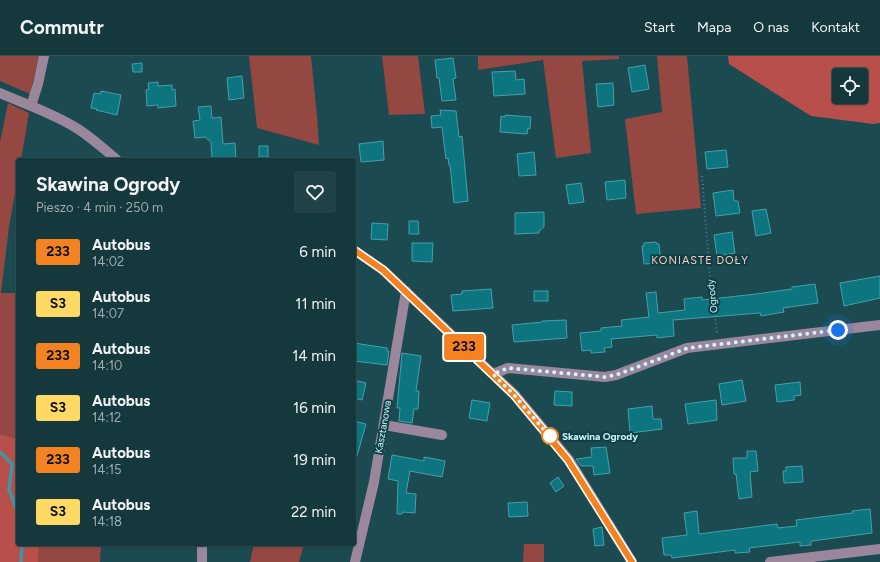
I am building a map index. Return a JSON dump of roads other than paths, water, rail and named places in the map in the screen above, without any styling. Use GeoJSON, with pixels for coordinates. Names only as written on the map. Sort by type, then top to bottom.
{"type":"FeatureCollection","features":[{"type":"Feature","properties":{"kind":"street"},"geometry":{"type":"LineString","coordinates":[[31,106],[38,84],[44,56]]}},
{"type":"Feature","properties":{"kind":"street"},"geometry":{"type":"LineString","coordinates":[[0,92],[76,128],[115,158]]}},
{"type":"Feature","properties":{"kind":"street"},"geometry":{"type":"LineString","coordinates":[[356,251],[383,270],[514,395],[568,460],[632,562]]}},
{"type":"Feature","properties":{"kind":"street","name":"Kasztanowa"},"geometry":{"type":"LineString","coordinates":[[355,562],[374,482],[406,292]]}},
{"type":"Feature","properties":{"kind":"street"},"geometry":{"type":"LineString","coordinates":[[493,374],[508,368],[605,377],[616,375],[688,348],[880,325]]}},
{"type":"Feature","properties":{"kind":"street"},"geometry":{"type":"LineString","coordinates":[[384,426],[442,435]]}},
{"type":"Feature","properties":{"kind":"street"},"geometry":{"type":"LineString","coordinates":[[202,548],[202,562]]}},
{"type":"Feature","properties":{"kind":"street"},"geometry":{"type":"LineString","coordinates":[[770,562],[880,549]]}},
{"type":"Feature","properties":{"kind":"waterway"},"geometry":{"type":"LineString","coordinates":[[0,452],[12,464],[9,490],[16,508]]}},
{"type":"Feature","properties":{"kind":"waterway"},"geometry":{"type":"LineString","coordinates":[[21,562],[22,546]]}},
{"type":"Feature","properties":{"kind":"place","name":"Skawina Ogrody"},"geometry":{"type":"Point","coordinates":[550,436]}},
{"type":"Feature","properties":{"kind":"district","name":"KONIASTE DOŁY"},"geometry":{"type":"Point","coordinates":[700,260]}}]}
